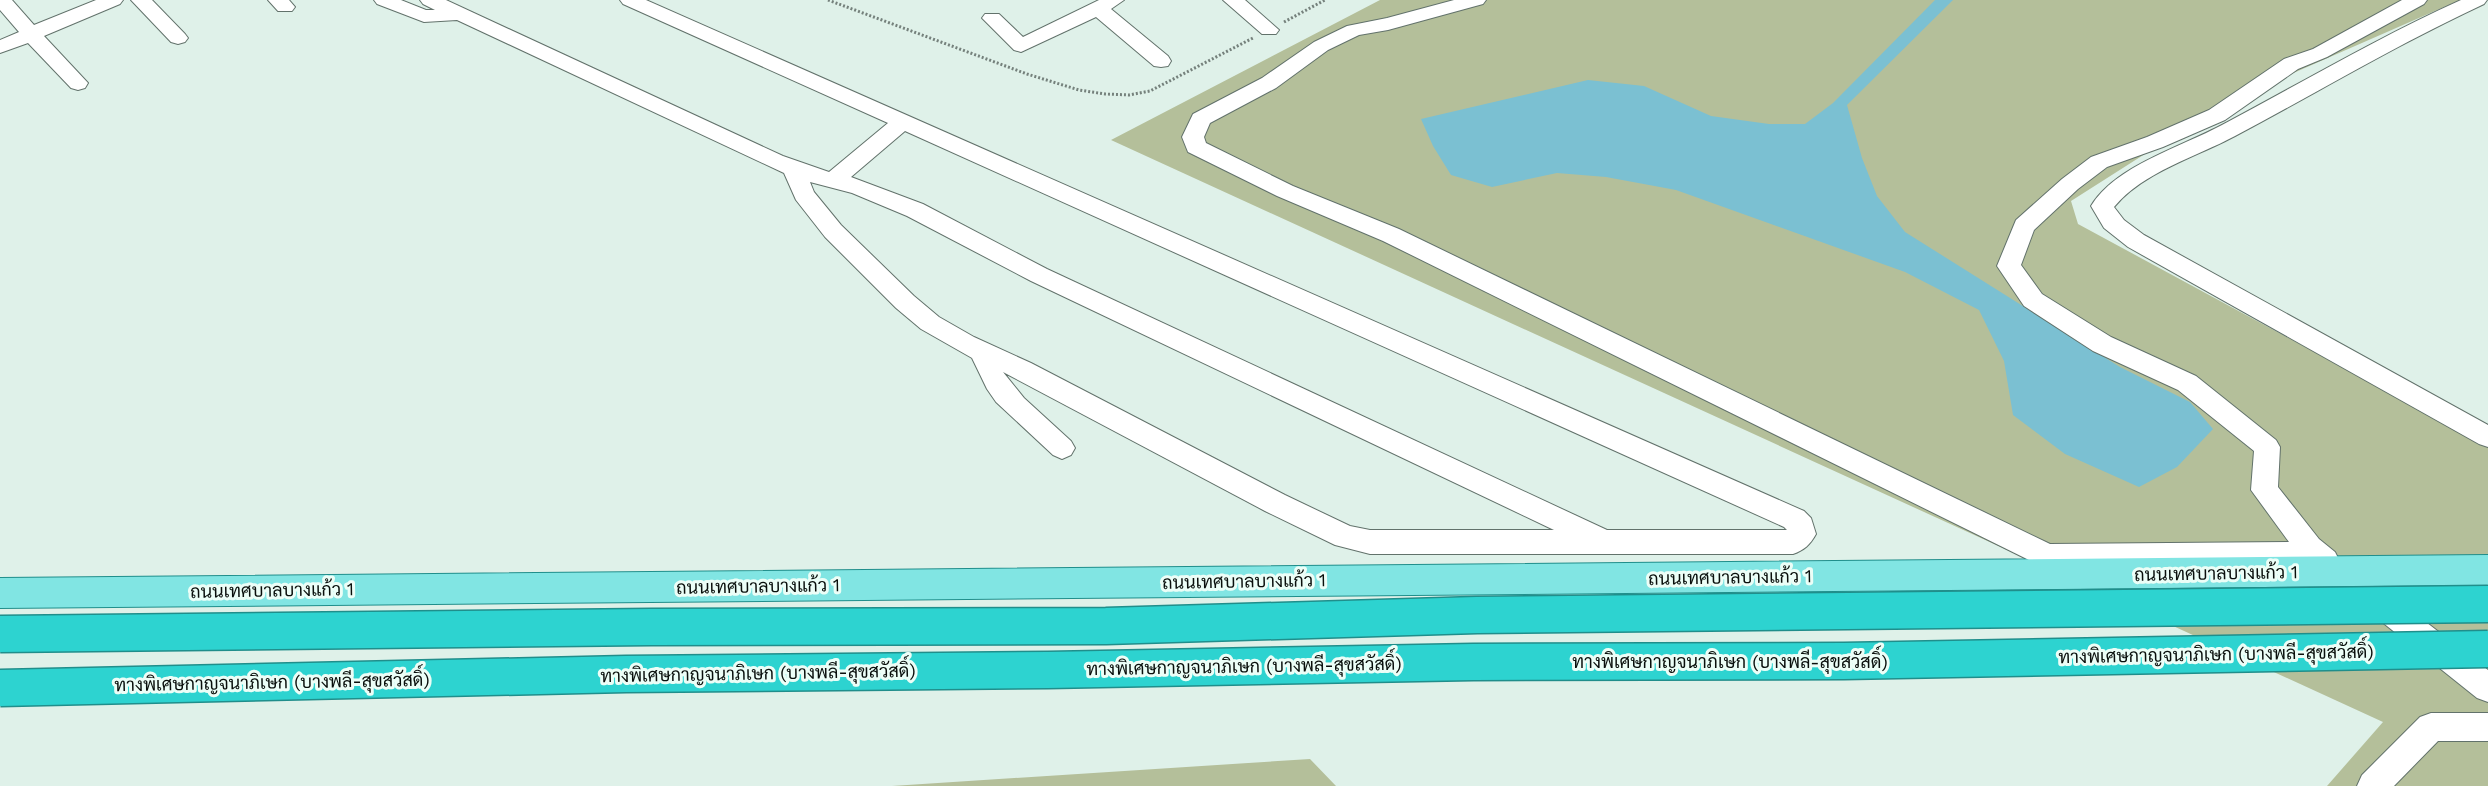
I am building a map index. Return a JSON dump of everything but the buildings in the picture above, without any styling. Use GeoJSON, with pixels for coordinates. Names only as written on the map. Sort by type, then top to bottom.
{"type":"FeatureCollection","features":[{"type":"Feature","properties":{"kind":"highway"},"geometry":{"type":"LineString","coordinates":[[0,634],[639,627],[1106,626],[1477,615],[2488,604]]}},
{"type":"Feature","properties":{"kind":"highway","name":"ทางพิเศษกาญจนาภิเษก (บางพลี-สุขสวัสดิ์)"},"geometry":{"type":"LineString","coordinates":[[0,688],[626,674],[1048,670],[1473,662],[1844,661],[2488,649]]}},
{"type":"Feature","properties":{"kind":"main road","name":"ถนนเทศบาลบางแก้ว 1"},"geometry":{"type":"LineString","coordinates":[[0,593],[2329,563],[2488,570]]}},
{"type":"Feature","properties":{"kind":"street"},"geometry":{"type":"LineString","coordinates":[[2,0],[78,83]]}},
{"type":"Feature","properties":{"kind":"street"},"geometry":{"type":"LineString","coordinates":[[0,47],[113,0]]}},
{"type":"Feature","properties":{"kind":"street"},"geometry":{"type":"LineString","coordinates":[[141,0],[178,38]]}},
{"type":"Feature","properties":{"kind":"street"},"geometry":{"type":"LineString","coordinates":[[384,0],[424,16],[452,6],[793,168],[915,210],[1039,275],[1604,541]]}},
{"type":"Feature","properties":{"kind":"street"},"geometry":{"type":"LineString","coordinates":[[630,0],[1794,519],[1801,526],[1802,534],[1793,542],[1370,542],[1345,537],[1275,503],[1022,370],[982,352],[930,322],[904,302],[833,231],[804,195],[797,183],[793,168]]}},
{"type":"Feature","properties":{"kind":"street"},"geometry":{"type":"LineString","coordinates":[[1233,0],[1269,30]]}},
{"type":"Feature","properties":{"kind":"street"},"geometry":{"type":"LineString","coordinates":[[1476,0],[1388,24],[1354,30],[1321,46],[1269,83],[1201,119],[1193,137],[1196,147],[1285,191],[1391,235],[2047,556],[2329,563]]}},
{"type":"Feature","properties":{"kind":"street"},"geometry":{"type":"LineString","coordinates":[[2417,0],[2320,53],[2291,64],[2217,115],[2155,142],[2099,162],[2070,184],[2024,226],[2009,266],[2033,300],[2102,344],[2187,383],[2267,447],[2264,490],[2309,547],[2488,688]]}},
{"type":"Feature","properties":{"kind":"street"},"geometry":{"type":"LineString","coordinates":[[2477,0],[2422,24],[2186,153],[2136,177],[2108,197],[2102,206],[2108,218],[2119,230],[2136,241],[2488,437]]}},
{"type":"Feature","properties":{"kind":"street"},"geometry":{"type":"LineString","coordinates":[[992,18],[1021,46],[1106,4],[1161,62]]}},
{"type":"Feature","properties":{"kind":"street"},"geometry":{"type":"LineString","coordinates":[[833,180],[903,122]]}},
{"type":"Feature","properties":{"kind":"street"},"geometry":{"type":"LineString","coordinates":[[982,352],[989,373],[999,388],[1015,407],[1036,422],[1062,448]]}},
{"type":"Feature","properties":{"kind":"street"},"geometry":{"type":"LineString","coordinates":[[2373,786],[2431,728],[2488,727]]}},
{"type":"Feature","properties":{"kind":"path"},"geometry":{"type":"LineString","coordinates":[[828,0],[1051,83],[1109,95],[1137,96],[1325,0]]}},
{"type":"Feature","properties":{"kind":"green space"},"geometry":{"type":"Polygon","coordinates":[[[1380,0],[2460,0],[2225,103],[2071,201],[2078,224],[2488,446],[2488,786],[2327,786],[2383,722],[1111,140],[1380,0]]]}},
{"type":"Feature","properties":{"kind":"green space"},"geometry":{"type":"Polygon","coordinates":[[[1310,759],[1336,786],[892,786],[1310,759]]]}},
{"type":"Feature","properties":{"kind":"water"},"geometry":{"type":"Polygon","coordinates":[[[1935,0],[1953,0],[1847,105],[1862,158],[1877,196],[1905,232],[2120,367],[2190,402],[2213,429],[2177,467],[2139,487],[2065,454],[2013,415],[2004,361],[1979,310],[1905,272],[1676,190],[1606,177],[1557,173],[1492,187],[1451,175],[1433,146],[1421,119],[1588,80],[1644,86],[1711,116],[1769,124],[1805,124],[1833,103],[1935,0]]]}}]}
